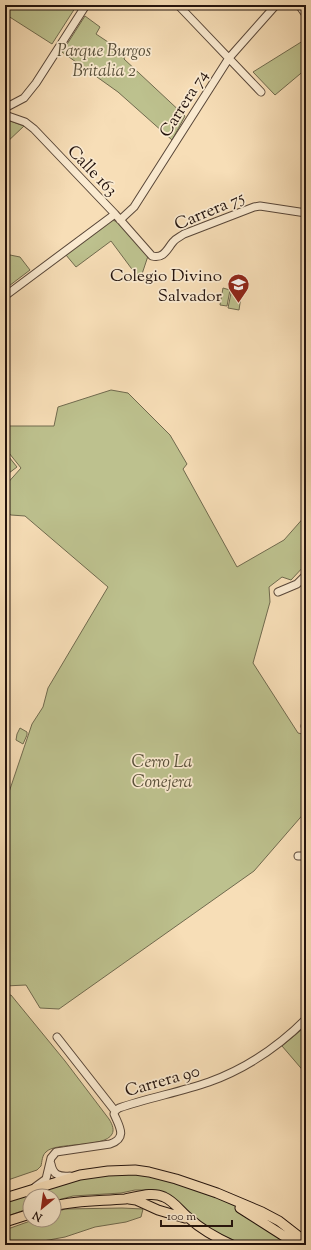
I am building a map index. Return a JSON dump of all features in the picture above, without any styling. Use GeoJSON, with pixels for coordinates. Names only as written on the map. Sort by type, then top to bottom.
{"type":"FeatureCollection","features":[{"type":"Feature","properties":{"kind":"main road"},"geometry":{"type":"LineString","coordinates":[[34,1188],[80,1175],[108,1171],[135,1170],[149,1172],[176,1179],[217,1193],[272,1217],[306,1242]]}},
{"type":"Feature","properties":{"kind":"main road"},"geometry":{"type":"LineString","coordinates":[[5,1198],[22,1192]]}},
{"type":"Feature","properties":{"kind":"main road"},"geometry":{"type":"LineString","coordinates":[[217,1193],[298,1245]]}},
{"type":"Feature","properties":{"kind":"main road"},"geometry":{"type":"LineString","coordinates":[[126,1199],[148,1194],[162,1196],[210,1234],[232,1245]]}},
{"type":"Feature","properties":{"kind":"main road"},"geometry":{"type":"LineString","coordinates":[[62,1204],[78,1201],[136,1200],[158,1210],[176,1214],[191,1220]]}},
{"type":"Feature","properties":{"kind":"main road"},"geometry":{"type":"LineString","coordinates":[[5,1222],[22,1217]]}},
{"type":"Feature","properties":{"kind":"main road"},"geometry":{"type":"LineString","coordinates":[[280,1233],[294,1245]]}},
{"type":"Feature","properties":{"kind":"street"},"geometry":{"type":"LineString","coordinates":[[5,108],[24,98],[36,83],[86,5]]}},
{"type":"Feature","properties":{"kind":"street"},"geometry":{"type":"LineString","coordinates":[[178,5],[262,92]]}},
{"type":"Feature","properties":{"kind":"street","name":"Carrera 74"},"geometry":{"type":"LineString","coordinates":[[120,220],[134,207],[229,58],[276,5]]}},
{"type":"Feature","properties":{"kind":"street"},"geometry":{"type":"LineString","coordinates":[[299,5],[306,15]]}},
{"type":"Feature","properties":{"kind":"street"},"geometry":{"type":"LineString","coordinates":[[15,103],[13,111],[16,119]]}},
{"type":"Feature","properties":{"kind":"street","name":"Calle 163"},"geometry":{"type":"LineString","coordinates":[[5,115],[25,122],[34,129],[115,214],[152,256]]}},
{"type":"Feature","properties":{"kind":"street","name":"Carrera 75"},"geometry":{"type":"LineString","coordinates":[[152,256],[162,255],[173,242],[184,234],[248,208],[260,206],[306,213]]}},
{"type":"Feature","properties":{"kind":"street"},"geometry":{"type":"LineString","coordinates":[[5,296],[115,214]]}},
{"type":"Feature","properties":{"kind":"street"},"geometry":{"type":"LineString","coordinates":[[278,592],[297,584],[306,575]]}},
{"type":"Feature","properties":{"kind":"street"},"geometry":{"type":"LineString","coordinates":[[306,722],[306,728]]}},
{"type":"Feature","properties":{"kind":"street"},"geometry":{"type":"LineString","coordinates":[[298,856],[306,856]]}},
{"type":"Feature","properties":{"kind":"street","name":"Carrera 90"},"geometry":{"type":"LineString","coordinates":[[34,1188],[46,1179],[50,1162],[54,1153],[58,1150],[110,1144],[116,1141],[120,1136],[121,1131],[114,1114],[119,1108],[227,1075],[278,1045],[306,1019]]}},
{"type":"Feature","properties":{"kind":"street"},"geometry":{"type":"LineString","coordinates":[[57,1037],[115,1111]]}},
{"type":"Feature","properties":{"kind":"street"},"geometry":{"type":"LineString","coordinates":[[50,1162],[53,1171],[57,1175],[80,1175]]}},
{"type":"Feature","properties":{"kind":"green space"},"geometry":{"type":"Polygon","coordinates":[[[5,5],[77,5],[52,44],[5,14],[5,5]]]}},
{"type":"Feature","properties":{"kind":"green space","name":"Parque Burgos Britalia 2"},"geometry":{"type":"Polygon","coordinates":[[[85,16],[100,27],[96,34],[126,54],[124,59],[185,116],[172,140],[118,92],[62,52],[85,16]]]}},
{"type":"Feature","properties":{"kind":"green space"},"geometry":{"type":"Polygon","coordinates":[[[306,39],[306,69],[275,95],[253,72],[306,39]]]}},
{"type":"Feature","properties":{"kind":"green space"},"geometry":{"type":"Polygon","coordinates":[[[5,119],[24,126],[5,144],[5,119]]]}},
{"type":"Feature","properties":{"kind":"green space"},"geometry":{"type":"Polygon","coordinates":[[[113,220],[119,223],[148,256],[140,280],[111,241],[76,267],[66,255],[107,222],[113,220]]]}},
{"type":"Feature","properties":{"kind":"green space"},"geometry":{"type":"Polygon","coordinates":[[[5,254],[20,257],[30,270],[5,289],[5,254]]]}},
{"type":"Feature","properties":{"kind":"green space"},"geometry":{"type":"Polygon","coordinates":[[[223,288],[230,290],[227,306],[220,305],[223,288]]]}},
{"type":"Feature","properties":{"kind":"green space"},"geometry":{"type":"Polygon","coordinates":[[[232,288],[242,290],[239,310],[228,308],[232,288]]]}},
{"type":"Feature","properties":{"kind":"green space","name":"Cerro La Conejera"},"geometry":{"type":"Polygon","coordinates":[[[111,390],[128,393],[170,435],[187,464],[183,469],[237,567],[284,540],[306,515],[306,564],[291,580],[282,577],[269,587],[270,602],[253,663],[298,733],[306,735],[306,811],[254,871],[59,1009],[40,1008],[26,985],[5,986],[5,804],[32,724],[43,707],[48,688],[108,587],[25,516],[11,515],[5,512],[5,486],[21,468],[5,448],[5,426],[54,426],[58,407],[111,390]]]}},
{"type":"Feature","properties":{"kind":"green space"},"geometry":{"type":"Polygon","coordinates":[[[9,457],[17,467],[5,476],[5,460],[9,457]]]}},
{"type":"Feature","properties":{"kind":"green space"},"geometry":{"type":"Polygon","coordinates":[[[20,728],[27,732],[23,744],[16,740],[20,728]]]}},
{"type":"Feature","properties":{"kind":"green space"},"geometry":{"type":"Polygon","coordinates":[[[11,995],[65,1061],[109,1119],[113,1130],[110,1137],[102,1141],[53,1148],[45,1153],[41,1166],[37,1170],[5,1181],[5,996],[11,995]]]}},
{"type":"Feature","properties":{"kind":"green space"},"geometry":{"type":"Polygon","coordinates":[[[306,1026],[306,1074],[282,1046],[306,1026]]]}},
{"type":"Feature","properties":{"kind":"green space"},"geometry":{"type":"Polygon","coordinates":[[[129,1170],[184,1182],[231,1203],[293,1245],[239,1245],[217,1235],[195,1220],[166,1194],[153,1190],[135,1190],[121,1193],[73,1196],[62,1199],[62,1188],[42,1188],[68,1179],[129,1170]]]}},
{"type":"Feature","properties":{"kind":"green space"},"geometry":{"type":"Polygon","coordinates":[[[22,1195],[22,1211],[5,1217],[5,1201],[22,1195]]]}},
{"type":"Feature","properties":{"kind":"green space"},"geometry":{"type":"Polygon","coordinates":[[[143,1209],[141,1217],[126,1222],[95,1227],[65,1237],[38,1242],[34,1245],[5,1245],[5,1230],[22,1224],[22,1228],[62,1228],[62,1210],[143,1209]]]}},
{"type":"Feature","properties":{"kind":"place","name":"Colegio Divino Salvador"},"geometry":{"type":"Point","coordinates":[238,304]}}]}
